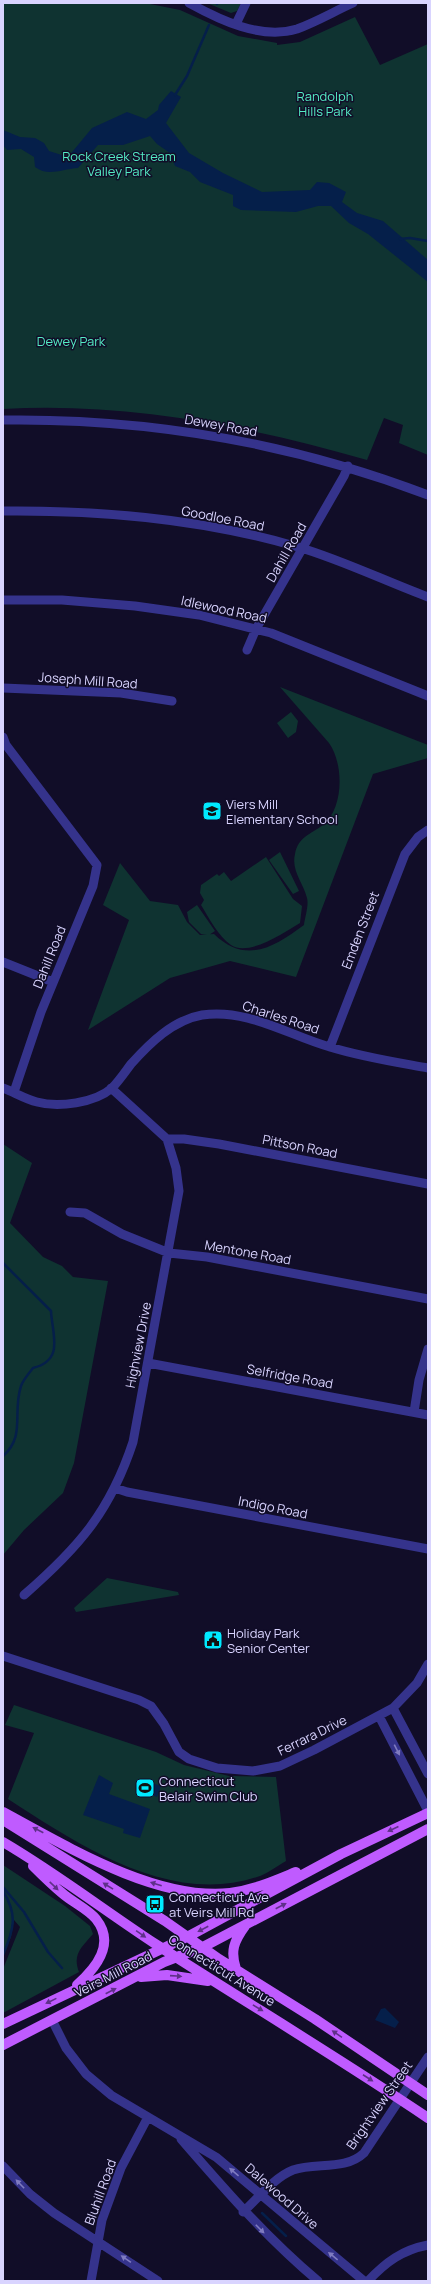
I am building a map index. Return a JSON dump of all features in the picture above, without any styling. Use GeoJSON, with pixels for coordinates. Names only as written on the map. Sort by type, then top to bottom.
{"type":"FeatureCollection","features":[{"type":"Feature","properties":{"kind":"main road"},"geometry":{"type":"LineString","coordinates":[[3,1812],[132,1876],[165,1887],[190,1892],[229,1893],[258,1887],[341,1854]]}},
{"type":"Feature","properties":{"kind":"main road","name":"Veirs Mill Road"},"geometry":{"type":"LineString","coordinates":[[3,2024],[189,1936],[341,1854],[428,1812]]}},
{"type":"Feature","properties":{"kind":"main road","name":"Connecticut Avenue"},"geometry":{"type":"LineString","coordinates":[[3,1820],[189,1936],[236,1969],[428,2095]]}},
{"type":"Feature","properties":{"kind":"main road","name":"Veirs Mill Road"},"geometry":{"type":"LineString","coordinates":[[3,2045],[177,1957],[203,1947],[428,1829]]}},
{"type":"Feature","properties":{"kind":"main road","name":"Connecticut Avenue"},"geometry":{"type":"LineString","coordinates":[[3,1842],[16,1849],[162,1948],[428,2118]]}},
{"type":"Feature","properties":{"kind":"main road"},"geometry":{"type":"LineString","coordinates":[[16,1849],[62,1893],[96,1919],[102,1930],[104,1943],[99,1962],[92,1971],[67,1994]]}},
{"type":"Feature","properties":{"kind":"main road"},"geometry":{"type":"LineString","coordinates":[[236,1969],[232,1958],[233,1946],[246,1924]]}},
{"type":"Feature","properties":{"kind":"main road"},"geometry":{"type":"LineString","coordinates":[[137,1977],[167,1975],[188,1976],[206,1980],[224,1988]]}},
{"type":"Feature","properties":{"kind":"street"},"geometry":{"type":"LineString","coordinates":[[190,3],[236,24],[256,31],[270,33],[296,29],[353,3]]}},
{"type":"Feature","properties":{"kind":"street"},"geometry":{"type":"LineString","coordinates":[[236,24],[246,3]]}},
{"type":"Feature","properties":{"kind":"street","name":"Dewey Road"},"geometry":{"type":"LineString","coordinates":[[3,420],[78,421],[148,426],[248,442],[348,466],[428,495]]}},
{"type":"Feature","properties":{"kind":"street","name":"Dahill Road"},"geometry":{"type":"LineString","coordinates":[[247,650],[256,629],[303,549],[344,476],[348,466]]}},
{"type":"Feature","properties":{"kind":"street","name":"Goodloe Road"},"geometry":{"type":"LineString","coordinates":[[3,511],[49,511],[172,522],[230,530],[303,549],[428,597]]}},
{"type":"Feature","properties":{"kind":"street","name":"Idlewood Road"},"geometry":{"type":"LineString","coordinates":[[3,600],[62,600],[135,606],[199,615],[271,633],[428,696]]}},
{"type":"Feature","properties":{"kind":"street","name":"Joseph Mill Road"},"geometry":{"type":"LineString","coordinates":[[3,688],[121,693],[172,701]]}},
{"type":"Feature","properties":{"kind":"street","name":"Dahill Road"},"geometry":{"type":"LineString","coordinates":[[3,736],[6,745],[97,866],[93,886],[53,982],[14,1092]]}},
{"type":"Feature","properties":{"kind":"street","name":"Emden Street"},"geometry":{"type":"LineString","coordinates":[[330,1047],[405,854],[418,837],[428,830]]}},
{"type":"Feature","properties":{"kind":"street"},"geometry":{"type":"LineString","coordinates":[[3,962],[53,982]]}},
{"type":"Feature","properties":{"kind":"street","name":"Charles Road"},"geometry":{"type":"LineString","coordinates":[[3,1088],[36,1102],[64,1105],[86,1100],[111,1088],[132,1064],[168,1029],[201,1015],[222,1013],[246,1017],[330,1047],[428,1068]]}},
{"type":"Feature","properties":{"kind":"street"},"geometry":{"type":"LineString","coordinates":[[111,1088],[167,1139]]}},
{"type":"Feature","properties":{"kind":"street","name":"Pittson Road"},"geometry":{"type":"LineString","coordinates":[[167,1139],[184,1139],[219,1144],[428,1184]]}},
{"type":"Feature","properties":{"kind":"street","name":"Highview Drive"},"geometry":{"type":"LineString","coordinates":[[24,1595],[61,1562],[101,1514],[115,1488],[132,1442],[179,1191],[176,1168],[167,1139]]}},
{"type":"Feature","properties":{"kind":"street","name":"Mentone Road"},"geometry":{"type":"LineString","coordinates":[[70,1212],[85,1213],[122,1234],[168,1253],[207,1257],[428,1300]]}},
{"type":"Feature","properties":{"kind":"street"},"geometry":{"type":"LineString","coordinates":[[414,1412],[419,1380],[428,1349]]}},
{"type":"Feature","properties":{"kind":"street","name":"Selfridge Road"},"geometry":{"type":"LineString","coordinates":[[148,1363],[428,1415]]}},
{"type":"Feature","properties":{"kind":"street","name":"Indigo Road"},"geometry":{"type":"LineString","coordinates":[[115,1488],[127,1492],[428,1550]]}},
{"type":"Feature","properties":{"kind":"street","name":"Ferrara Drive"},"geometry":{"type":"LineString","coordinates":[[3,1656],[139,1700],[151,1706],[159,1716],[179,1752],[193,1761],[217,1768],[253,1771],[280,1766],[314,1750],[393,1708],[417,1683],[428,1664]]}},
{"type":"Feature","properties":{"kind":"street"},"geometry":{"type":"LineString","coordinates":[[393,1708],[428,1774]]}},
{"type":"Feature","properties":{"kind":"street"},"geometry":{"type":"LineString","coordinates":[[379,1716],[428,1812]]}},
{"type":"Feature","properties":{"kind":"street","name":"Dalewood Drive"},"geometry":{"type":"LineString","coordinates":[[52,2020],[66,2048],[86,2074],[111,2095],[216,2157],[364,2281]]}},
{"type":"Feature","properties":{"kind":"street","name":"Brightview Street"},"geometry":{"type":"LineString","coordinates":[[244,2212],[262,2195],[292,2171],[303,2167],[344,2164],[357,2160],[364,2153],[401,2100],[428,2058]]}},
{"type":"Feature","properties":{"kind":"street","name":"Bluhill Road"},"geometry":{"type":"LineString","coordinates":[[91,2281],[102,2220],[122,2168],[148,2117]]}},
{"type":"Feature","properties":{"kind":"street","name":"Dalewood Drive"},"geometry":{"type":"LineString","coordinates":[[179,2136],[244,2212],[281,2249],[318,2281]]}},
{"type":"Feature","properties":{"kind":"street"},"geometry":{"type":"LineString","coordinates":[[3,2166],[30,2194],[97,2241],[158,2281]]}},
{"type":"Feature","properties":{"kind":"street"},"geometry":{"type":"LineString","coordinates":[[368,2281],[395,2256],[413,2248],[428,2245]]}},
{"type":"Feature","properties":{"kind":"green space"},"geometry":{"type":"Polygon","coordinates":[[[3,3],[145,3],[180,10],[238,36],[277,43],[277,45],[300,42],[355,17],[380,65],[428,44],[428,455],[399,443],[403,425],[384,418],[367,460],[278,437],[187,419],[95,409],[3,409],[3,3]]]}},
{"type":"Feature","properties":{"kind":"green space"},"geometry":{"type":"Polygon","coordinates":[[[207,3],[241,3],[237,11],[231,13],[207,3]]]}},
{"type":"Feature","properties":{"kind":"green space"},"geometry":{"type":"Polygon","coordinates":[[[280,687],[428,745],[428,758],[373,774],[296,977],[230,961],[170,978],[88,1030],[129,920],[103,905],[120,863],[150,901],[178,905],[187,922],[200,935],[214,934],[237,949],[249,951],[271,946],[304,925],[307,901],[305,892],[296,871],[294,860],[295,854],[302,840],[323,825],[335,808],[340,786],[339,774],[334,752],[329,743],[280,687]]]}},
{"type":"Feature","properties":{"kind":"green space"},"geometry":{"type":"Polygon","coordinates":[[[291,712],[298,721],[296,732],[288,738],[277,723],[291,712]]]}},
{"type":"Feature","properties":{"kind":"green space"},"geometry":{"type":"Polygon","coordinates":[[[280,852],[299,891],[293,894],[269,860],[280,852]]]}},
{"type":"Feature","properties":{"kind":"green space"},"geometry":{"type":"Polygon","coordinates":[[[266,857],[293,899],[302,906],[300,923],[267,942],[257,946],[239,948],[231,945],[222,937],[207,915],[201,905],[204,900],[200,893],[201,885],[217,874],[219,876],[224,872],[231,881],[266,857]]]}},
{"type":"Feature","properties":{"kind":"green space"},"geometry":{"type":"Polygon","coordinates":[[[197,905],[215,931],[209,935],[201,934],[189,922],[187,912],[197,905]]]}},
{"type":"Feature","properties":{"kind":"green space"},"geometry":{"type":"Polygon","coordinates":[[[3,1144],[32,1163],[10,1223],[43,1257],[62,1266],[73,1277],[108,1281],[74,1463],[63,1493],[24,1530],[3,1555],[3,1144]]]}},
{"type":"Feature","properties":{"kind":"green space"},"geometry":{"type":"Polygon","coordinates":[[[107,1578],[178,1592],[179,1595],[76,1612],[74,1608],[107,1578]]]}},
{"type":"Feature","properties":{"kind":"green space","name":"Connecticut Belair Swim Club"},"geometry":{"type":"Polygon","coordinates":[[[14,1705],[156,1752],[184,1765],[229,1776],[276,1777],[286,1861],[257,1877],[224,1884],[191,1884],[159,1877],[126,1866],[95,1852],[65,1835],[8,1799],[34,1733],[5,1725],[14,1705]]]}},
{"type":"Feature","properties":{"kind":"green space"},"geometry":{"type":"Polygon","coordinates":[[[3,1865],[65,1906],[90,1926],[93,1934],[77,1955],[77,1966],[79,1972],[3,2013],[3,1969],[20,1927],[14,1920],[11,1937],[3,1955],[3,1865]]]}},
{"type":"Feature","properties":{"kind":"water"},"geometry":{"type":"Polygon","coordinates":[[[171,91],[181,97],[166,123],[189,153],[223,173],[262,192],[310,190],[317,182],[329,183],[346,192],[342,202],[357,213],[383,221],[428,260],[428,282],[368,234],[349,223],[331,206],[318,206],[296,212],[241,210],[233,206],[233,195],[200,182],[190,172],[175,166],[170,153],[157,144],[150,136],[123,145],[98,145],[78,168],[55,172],[45,172],[40,170],[35,167],[34,157],[21,149],[7,150],[3,145],[3,130],[20,137],[35,138],[44,143],[49,151],[68,157],[92,128],[127,112],[146,119],[158,110],[159,105],[171,91]]]}},
{"type":"Feature","properties":{"kind":"water"},"geometry":{"type":"Polygon","coordinates":[[[99,1775],[113,1783],[109,1794],[150,1809],[140,1838],[123,1833],[124,1829],[83,1815],[99,1775]]]}},
{"type":"Feature","properties":{"kind":"water"},"geometry":{"type":"Polygon","coordinates":[[[140,1779],[161,1786],[157,1797],[136,1789],[140,1779]]]}},
{"type":"Feature","properties":{"kind":"water"},"geometry":{"type":"Polygon","coordinates":[[[385,2008],[399,2022],[395,2028],[375,2020],[381,2009],[385,2008]]]}},
{"type":"Feature","properties":{"kind":"waterway"},"geometry":{"type":"LineString","coordinates":[[175,95],[187,76],[209,25]]}},
{"type":"Feature","properties":{"kind":"waterway"},"geometry":{"type":"LineString","coordinates":[[400,239],[410,238],[428,241]]}},
{"type":"Feature","properties":{"kind":"waterway"},"geometry":{"type":"LineString","coordinates":[[3,1263],[51,1311],[54,1337],[53,1353],[49,1359],[43,1364],[33,1368],[22,1384],[19,1396],[14,1440],[10,1448],[3,1456]]}},
{"type":"Feature","properties":{"kind":"waterway"},"geometry":{"type":"LineString","coordinates":[[3,1887],[24,1912],[48,1952],[62,1968]]}},
{"type":"Feature","properties":{"kind":"waterway"},"geometry":{"type":"LineString","coordinates":[[3,1891],[11,1907],[13,1922],[10,1937],[3,1955]]}},
{"type":"Feature","properties":{"kind":"waterway"},"geometry":{"type":"LineString","coordinates":[[262,2213],[286,2236]]}},
{"type":"Feature","properties":{"kind":"place","name":"Viers Mill Elementary School"},"geometry":{"type":"Point","coordinates":[212,811]}},
{"type":"Feature","properties":{"kind":"place","name":"Holiday Park Senior Center"},"geometry":{"type":"Point","coordinates":[213,1640]}},
{"type":"Feature","properties":{"kind":"place","name":"Connecticut Belair Swim Club"},"geometry":{"type":"Point","coordinates":[145,1788]}},
{"type":"Feature","properties":{"kind":"place","name":"Connecticut Ave at Veirs Mill Rd"},"geometry":{"type":"Point","coordinates":[155,1904]}},
{"type":"Feature","properties":{"kind":"park label","name":"Randolph Hills Park"},"geometry":{"type":"Point","coordinates":[325,104]}},
{"type":"Feature","properties":{"kind":"park label","name":"Rock Creek Stream Valley Park"},"geometry":{"type":"Point","coordinates":[119,164]}},
{"type":"Feature","properties":{"kind":"park label","name":"Dewey Park"},"geometry":{"type":"Point","coordinates":[71,341]}}]}
